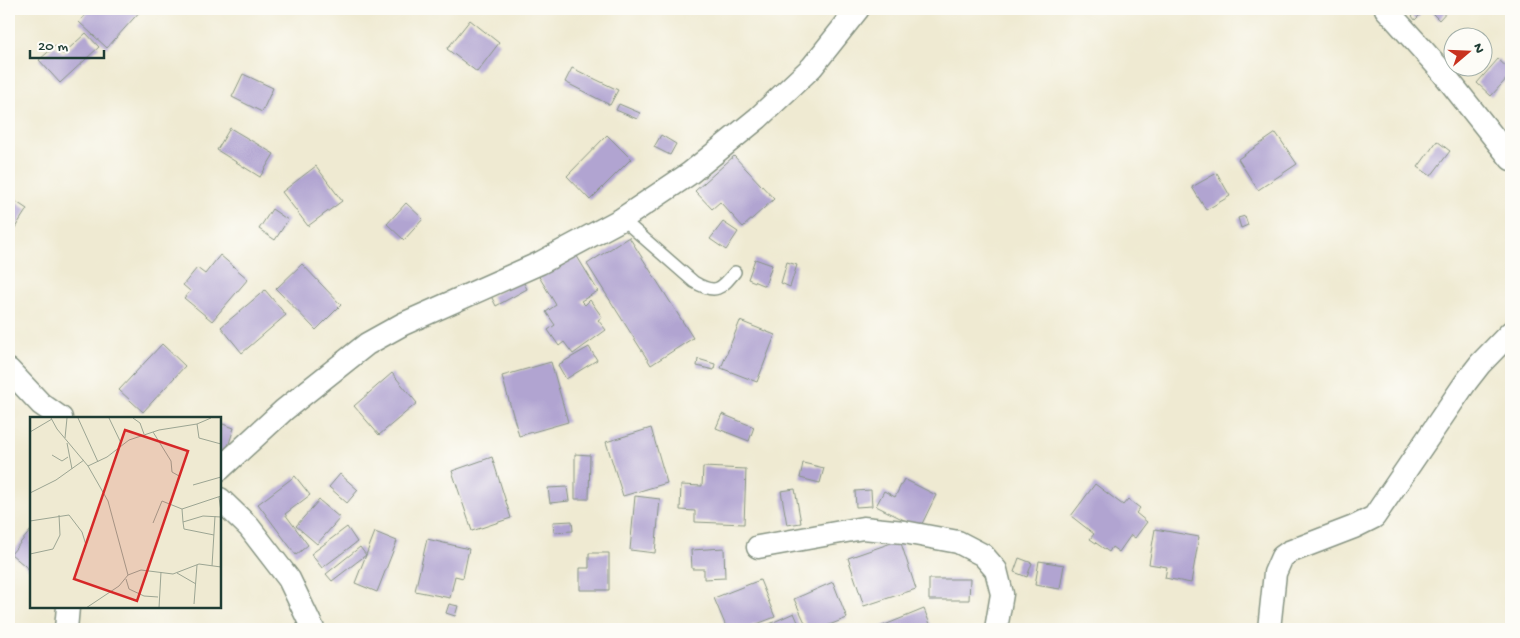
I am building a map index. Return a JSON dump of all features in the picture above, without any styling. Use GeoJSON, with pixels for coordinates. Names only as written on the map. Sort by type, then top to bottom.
{"type":"FeatureCollection","features":[{"type":"Feature","properties":{"kind":"street"},"geometry":{"type":"LineString","coordinates":[[221,468],[284,410],[367,344],[402,324],[540,263],[622,220],[689,174],[758,118],[812,67],[858,9]]}},
{"type":"Feature","properties":{"kind":"street"},"geometry":{"type":"LineString","coordinates":[[1386,9],[1439,68],[1511,159]]}},
{"type":"Feature","properties":{"kind":"street"},"geometry":{"type":"LineString","coordinates":[[1269,629],[1274,573],[1282,557],[1289,552],[1354,527],[1374,517],[1466,382],[1480,364],[1511,332]]}},
{"type":"Feature","properties":{"kind":"street"},"geometry":{"type":"LineString","coordinates":[[9,370],[42,404],[60,417]]}},
{"type":"Feature","properties":{"kind":"street"},"geometry":{"type":"LineString","coordinates":[[221,500],[250,527],[290,579],[313,629]]}},
{"type":"Feature","properties":{"kind":"street"},"geometry":{"type":"LineString","coordinates":[[758,546],[863,528],[904,532],[958,542],[983,555],[996,570],[1002,594],[996,629]]}},
{"type":"Feature","properties":{"kind":"street"},"geometry":{"type":"LineString","coordinates":[[66,629],[68,608]]}},
{"type":"Feature","properties":{"kind":"lane"},"geometry":{"type":"LineString","coordinates":[[622,220],[694,282],[705,288],[715,289],[725,284],[735,272]]}},
{"type":"Feature","properties":{"kind":"building"},"geometry":{"type":"Polygon","coordinates":[[[91,9],[142,9],[107,48],[79,22],[91,9]]]}},
{"type":"Feature","properties":{"kind":"building"},"geometry":{"type":"Polygon","coordinates":[[[1419,9],[1426,9],[1415,20],[1412,16],[1419,9]]]}},
{"type":"Feature","properties":{"kind":"building"},"geometry":{"type":"Polygon","coordinates":[[[1434,9],[1449,9],[1439,20],[1431,12],[1434,9]]]}},
{"type":"Feature","properties":{"kind":"building"},"geometry":{"type":"Polygon","coordinates":[[[470,20],[499,43],[477,72],[447,49],[470,20]]]}},
{"type":"Feature","properties":{"kind":"building"},"geometry":{"type":"Polygon","coordinates":[[[86,33],[99,47],[60,83],[39,60],[55,46],[63,54],[86,33]]]}},
{"type":"Feature","properties":{"kind":"building"},"geometry":{"type":"Polygon","coordinates":[[[1498,59],[1511,71],[1511,74],[1491,96],[1477,83],[1481,78],[1492,78],[1492,66],[1498,59]]]}},
{"type":"Feature","properties":{"kind":"building"},"geometry":{"type":"Polygon","coordinates":[[[572,68],[618,90],[610,105],[565,82],[572,68]]]}},
{"type":"Feature","properties":{"kind":"building"},"geometry":{"type":"Polygon","coordinates":[[[243,74],[273,88],[262,112],[232,97],[243,74]]]}},
{"type":"Feature","properties":{"kind":"building"},"geometry":{"type":"Polygon","coordinates":[[[619,104],[640,113],[637,119],[616,110],[619,104]]]}},
{"type":"Feature","properties":{"kind":"building"},"geometry":{"type":"Polygon","coordinates":[[[230,128],[274,154],[260,177],[217,150],[230,128]]]}},
{"type":"Feature","properties":{"kind":"building"},"geometry":{"type":"Polygon","coordinates":[[[1276,133],[1297,164],[1258,190],[1238,159],[1276,133]]]}},
{"type":"Feature","properties":{"kind":"building"},"geometry":{"type":"Polygon","coordinates":[[[607,135],[631,159],[590,200],[567,176],[607,135]]]}},
{"type":"Feature","properties":{"kind":"building"},"geometry":{"type":"Polygon","coordinates":[[[661,135],[676,144],[670,155],[654,147],[661,135]]]}},
{"type":"Feature","properties":{"kind":"building"},"geometry":{"type":"Polygon","coordinates":[[[1437,141],[1450,151],[1431,176],[1418,167],[1437,141]]]}},
{"type":"Feature","properties":{"kind":"building"},"geometry":{"type":"Polygon","coordinates":[[[734,156],[774,199],[743,227],[720,202],[712,209],[695,191],[734,156]]]}},
{"type":"Feature","properties":{"kind":"building"},"geometry":{"type":"Polygon","coordinates":[[[316,166],[342,201],[308,226],[282,192],[316,166]]]}},
{"type":"Feature","properties":{"kind":"building"},"geometry":{"type":"Polygon","coordinates":[[[1217,173],[1230,196],[1206,210],[1192,187],[1217,173]]]}},
{"type":"Feature","properties":{"kind":"building"},"geometry":{"type":"Polygon","coordinates":[[[9,197],[27,209],[9,237],[9,197]]]}},
{"type":"Feature","properties":{"kind":"building"},"geometry":{"type":"Polygon","coordinates":[[[406,203],[423,219],[404,240],[387,224],[406,203]]]}},
{"type":"Feature","properties":{"kind":"building"},"geometry":{"type":"Polygon","coordinates":[[[272,209],[288,220],[275,240],[259,229],[272,209]]]}},
{"type":"Feature","properties":{"kind":"building"},"geometry":{"type":"Polygon","coordinates":[[[1245,216],[1248,225],[1241,228],[1238,218],[1245,216]]]}},
{"type":"Feature","properties":{"kind":"building"},"geometry":{"type":"Polygon","coordinates":[[[723,222],[738,232],[726,250],[710,239],[723,222]]]}},
{"type":"Feature","properties":{"kind":"building"},"geometry":{"type":"Polygon","coordinates":[[[629,237],[693,338],[651,365],[587,264],[629,237]]]}},
{"type":"Feature","properties":{"kind":"building"},"geometry":{"type":"Polygon","coordinates":[[[575,253],[598,291],[581,301],[585,305],[590,300],[602,317],[598,320],[606,330],[573,354],[564,342],[559,346],[548,330],[555,325],[546,312],[556,305],[538,275],[575,253]]]}},
{"type":"Feature","properties":{"kind":"building"},"geometry":{"type":"Polygon","coordinates":[[[220,255],[248,279],[212,321],[184,298],[190,291],[183,285],[197,268],[205,274],[220,255]]]}},
{"type":"Feature","properties":{"kind":"building"},"geometry":{"type":"Polygon","coordinates":[[[755,259],[772,265],[765,286],[748,279],[755,259]]]}},
{"type":"Feature","properties":{"kind":"building"},"geometry":{"type":"Polygon","coordinates":[[[787,262],[797,265],[790,287],[781,283],[787,262]]]}},
{"type":"Feature","properties":{"kind":"building"},"geometry":{"type":"Polygon","coordinates":[[[302,264],[341,305],[316,330],[276,289],[302,264]]]}},
{"type":"Feature","properties":{"kind":"building"},"geometry":{"type":"Polygon","coordinates":[[[522,279],[527,289],[496,306],[491,296],[522,279]]]}},
{"type":"Feature","properties":{"kind":"building"},"geometry":{"type":"Polygon","coordinates":[[[265,290],[286,315],[242,353],[221,327],[265,290]]]}},
{"type":"Feature","properties":{"kind":"building"},"geometry":{"type":"Polygon","coordinates":[[[740,321],[775,335],[757,382],[721,368],[740,321]]]}},
{"type":"Feature","properties":{"kind":"building"},"geometry":{"type":"Polygon","coordinates":[[[162,344],[185,366],[143,412],[119,390],[162,344]]]}},
{"type":"Feature","properties":{"kind":"building"},"geometry":{"type":"Polygon","coordinates":[[[589,347],[597,360],[566,379],[558,365],[589,347]]]}},
{"type":"Feature","properties":{"kind":"building"},"geometry":{"type":"Polygon","coordinates":[[[698,359],[715,364],[714,370],[697,366],[698,359]]]}},
{"type":"Feature","properties":{"kind":"building"},"geometry":{"type":"Polygon","coordinates":[[[551,362],[568,422],[519,436],[502,376],[551,362]]]}},
{"type":"Feature","properties":{"kind":"building"},"geometry":{"type":"Polygon","coordinates":[[[392,373],[417,403],[379,435],[354,406],[392,373]]]}},
{"type":"Feature","properties":{"kind":"building"},"geometry":{"type":"Polygon","coordinates":[[[722,414],[754,427],[749,441],[716,428],[722,414]]]}},
{"type":"Feature","properties":{"kind":"building"},"geometry":{"type":"Polygon","coordinates":[[[221,423],[234,428],[225,456],[221,455],[221,423]]]}},
{"type":"Feature","properties":{"kind":"building"},"geometry":{"type":"Polygon","coordinates":[[[651,428],[667,483],[623,496],[606,442],[651,428]]]}},
{"type":"Feature","properties":{"kind":"building"},"geometry":{"type":"Polygon","coordinates":[[[575,454],[590,455],[589,499],[575,499],[575,454]]]}},
{"type":"Feature","properties":{"kind":"building"},"geometry":{"type":"Polygon","coordinates":[[[492,457],[511,518],[472,531],[452,471],[492,457]]]}},
{"type":"Feature","properties":{"kind":"building"},"geometry":{"type":"Polygon","coordinates":[[[803,463],[824,468],[820,483],[800,478],[803,463]]]}},
{"type":"Feature","properties":{"kind":"building"},"geometry":{"type":"Polygon","coordinates":[[[703,467],[746,469],[744,524],[695,522],[695,511],[680,510],[681,485],[702,486],[703,467]]]}},
{"type":"Feature","properties":{"kind":"building"},"geometry":{"type":"Polygon","coordinates":[[[340,474],[358,490],[347,503],[329,487],[340,474]]]}},
{"type":"Feature","properties":{"kind":"building"},"geometry":{"type":"Polygon","coordinates":[[[295,476],[310,495],[285,514],[308,545],[296,555],[258,504],[295,476]]]}},
{"type":"Feature","properties":{"kind":"building"},"geometry":{"type":"Polygon","coordinates":[[[904,479],[936,495],[920,528],[876,506],[884,491],[895,497],[904,479]]]}},
{"type":"Feature","properties":{"kind":"building"},"geometry":{"type":"Polygon","coordinates":[[[1095,484],[1123,505],[1128,499],[1140,508],[1136,513],[1147,522],[1135,538],[1131,535],[1119,552],[1112,547],[1109,552],[1090,539],[1094,534],[1071,516],[1095,484]]]}},
{"type":"Feature","properties":{"kind":"building"},"geometry":{"type":"Polygon","coordinates":[[[567,487],[569,501],[550,503],[548,488],[567,487]]]}},
{"type":"Feature","properties":{"kind":"building"},"geometry":{"type":"Polygon","coordinates":[[[795,489],[801,523],[787,525],[781,491],[795,489]]]}},
{"type":"Feature","properties":{"kind":"building"},"geometry":{"type":"Polygon","coordinates":[[[871,490],[872,506],[856,507],[855,491],[871,490]]]}},
{"type":"Feature","properties":{"kind":"building"},"geometry":{"type":"Polygon","coordinates":[[[635,496],[660,499],[655,553],[630,550],[635,496]]]}},
{"type":"Feature","properties":{"kind":"building"},"geometry":{"type":"Polygon","coordinates":[[[319,500],[340,518],[317,544],[296,526],[319,500]]]}},
{"type":"Feature","properties":{"kind":"building"},"geometry":{"type":"Polygon","coordinates":[[[572,521],[573,531],[554,532],[553,522],[572,521]]]}},
{"type":"Feature","properties":{"kind":"building"},"geometry":{"type":"Polygon","coordinates":[[[347,527],[357,542],[322,568],[311,554],[347,527]]]}},
{"type":"Feature","properties":{"kind":"building"},"geometry":{"type":"Polygon","coordinates":[[[1155,529],[1199,537],[1191,583],[1165,578],[1167,567],[1149,564],[1155,529]]]}},
{"type":"Feature","properties":{"kind":"building"},"geometry":{"type":"Polygon","coordinates":[[[30,531],[30,570],[11,554],[30,531]]]}},
{"type":"Feature","properties":{"kind":"building"},"geometry":{"type":"Polygon","coordinates":[[[375,532],[397,541],[377,592],[355,583],[375,532]]]}},
{"type":"Feature","properties":{"kind":"building"},"geometry":{"type":"Polygon","coordinates":[[[427,539],[469,549],[463,578],[455,576],[450,598],[415,591],[427,539]]]}},
{"type":"Feature","properties":{"kind":"building"},"geometry":{"type":"Polygon","coordinates":[[[900,540],[916,589],[864,606],[848,558],[900,540]]]}},
{"type":"Feature","properties":{"kind":"building"},"geometry":{"type":"Polygon","coordinates":[[[360,547],[366,555],[332,581],[326,574],[360,547]]]}},
{"type":"Feature","properties":{"kind":"building"},"geometry":{"type":"Polygon","coordinates":[[[724,548],[725,578],[704,579],[704,569],[692,569],[691,550],[724,548]]]}},
{"type":"Feature","properties":{"kind":"building"},"geometry":{"type":"Polygon","coordinates":[[[589,553],[609,553],[609,590],[580,590],[580,568],[589,568],[589,553]]]}},
{"type":"Feature","properties":{"kind":"building"},"geometry":{"type":"Polygon","coordinates":[[[1019,558],[1032,563],[1027,577],[1014,572],[1019,558]]]}},
{"type":"Feature","properties":{"kind":"building"},"geometry":{"type":"Polygon","coordinates":[[[1039,561],[1064,565],[1060,589],[1035,585],[1039,561]]]}},
{"type":"Feature","properties":{"kind":"building"},"geometry":{"type":"Polygon","coordinates":[[[929,579],[970,579],[969,600],[929,600],[929,579]]]}},
{"type":"Feature","properties":{"kind":"building"},"geometry":{"type":"Polygon","coordinates":[[[760,580],[775,617],[744,629],[727,629],[714,598],[760,580]]]}},
{"type":"Feature","properties":{"kind":"building"},"geometry":{"type":"Polygon","coordinates":[[[833,582],[847,618],[819,629],[808,629],[794,599],[833,582]]]}},
{"type":"Feature","properties":{"kind":"building"},"geometry":{"type":"Polygon","coordinates":[[[449,604],[458,606],[455,616],[446,613],[449,604]]]}},
{"type":"Feature","properties":{"kind":"building"},"geometry":{"type":"Polygon","coordinates":[[[924,609],[932,629],[875,629],[924,609]]]}},
{"type":"Feature","properties":{"kind":"building"},"geometry":{"type":"Polygon","coordinates":[[[794,613],[801,629],[758,629],[794,613]]]}}]}
